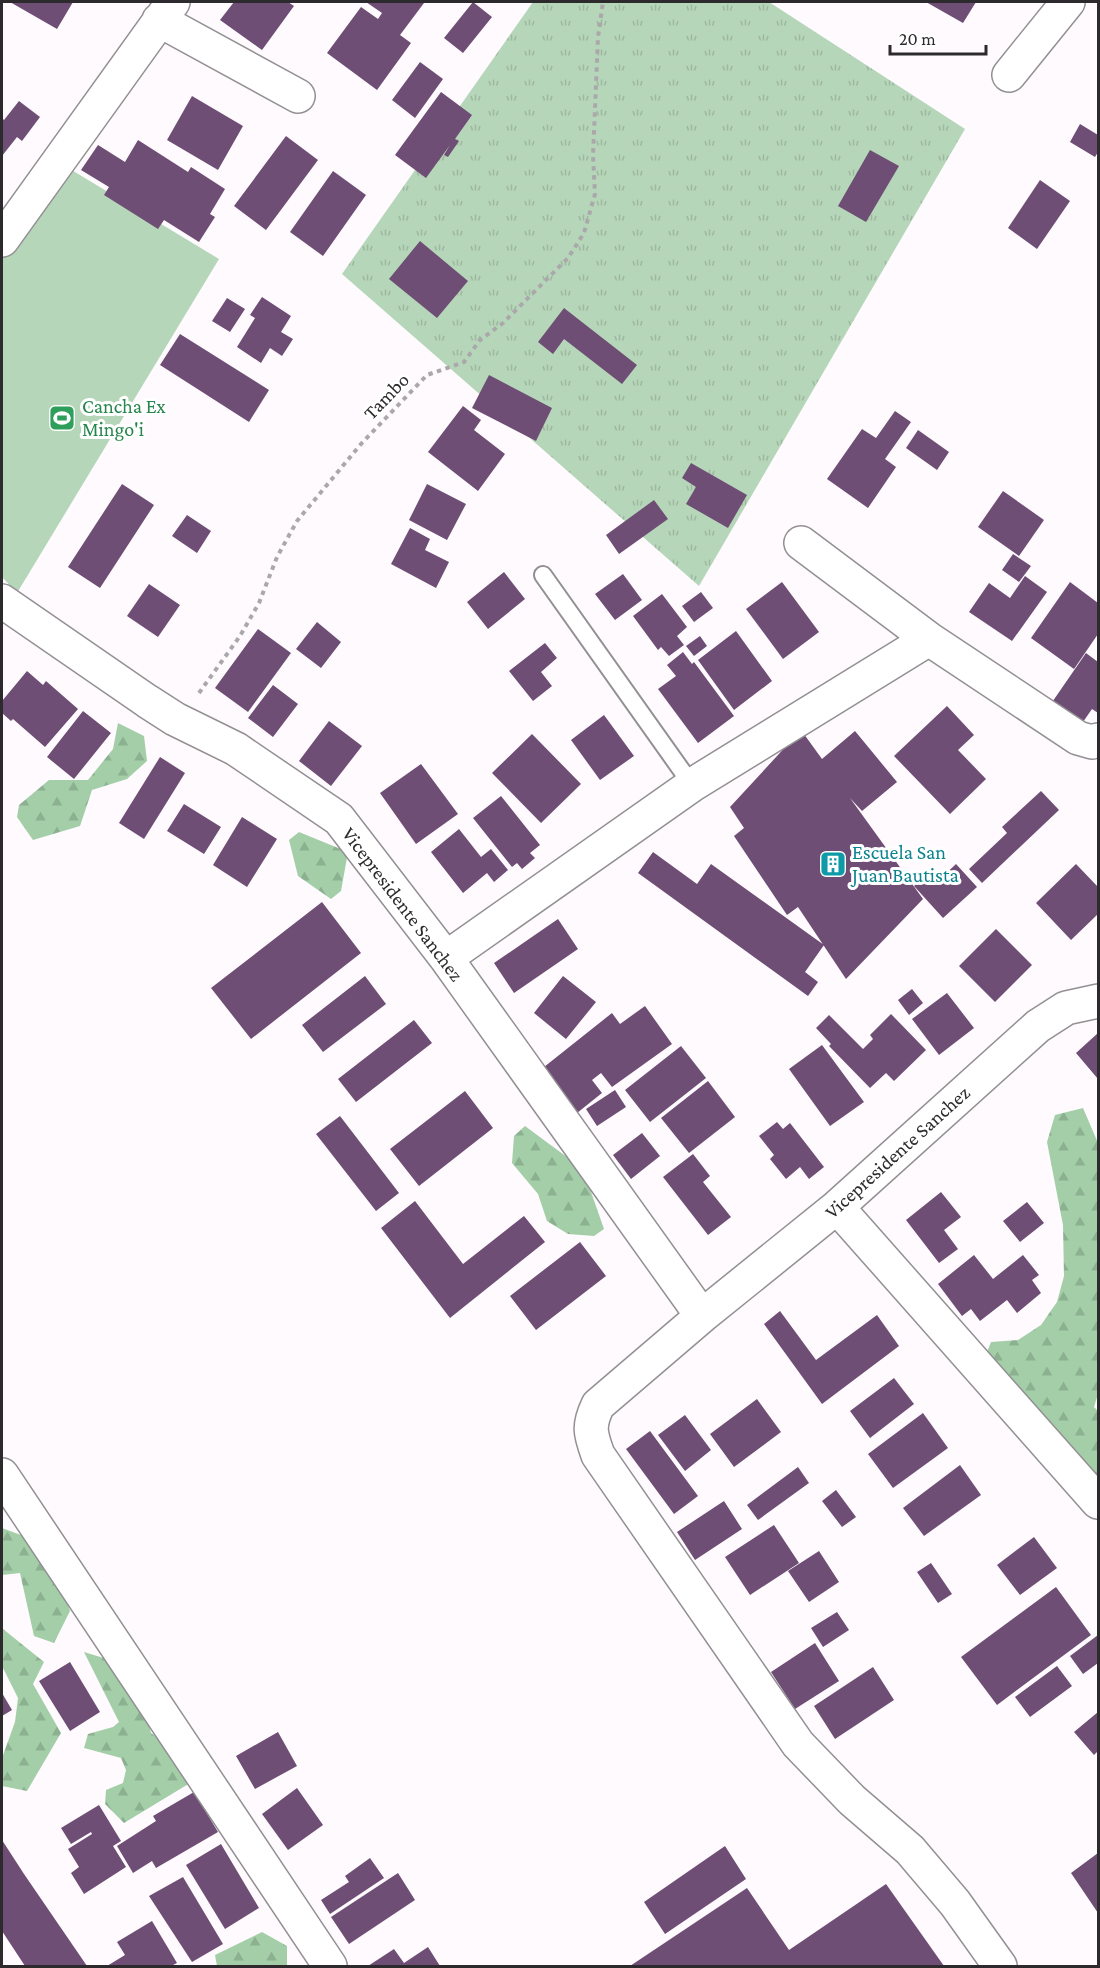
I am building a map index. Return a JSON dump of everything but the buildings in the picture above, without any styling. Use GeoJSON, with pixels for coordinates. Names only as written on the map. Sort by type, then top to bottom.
{"type":"FeatureCollection","features":[{"type":"Feature","properties":{"kind":"street"},"geometry":{"type":"LineString","coordinates":[[1009,75],[1068,2]]}},
{"type":"Feature","properties":{"kind":"street"},"geometry":{"type":"LineString","coordinates":[[2,240],[166,11],[298,96]]}},
{"type":"Feature","properties":{"kind":"street"},"geometry":{"type":"LineString","coordinates":[[801,543],[929,639],[1078,738],[1092,742],[1098,740]]}},
{"type":"Feature","properties":{"kind":"street","name":"Vicepresidente Sanchez"},"geometry":{"type":"LineString","coordinates":[[2,601],[175,719],[236,749],[339,819],[446,958],[702,1316]]}},
{"type":"Feature","properties":{"kind":"street"},"geometry":{"type":"LineString","coordinates":[[446,958],[692,785],[929,639]]}},
{"type":"Feature","properties":{"kind":"street","name":"Vicepresidente Sanchez"},"geometry":{"type":"LineString","coordinates":[[1000,1966],[955,1903],[910,1850],[852,1800],[798,1744],[598,1455],[592,1440],[590,1422],[598,1406],[702,1316],[837,1207],[1038,1026],[1066,1008],[1098,1001]]}},
{"type":"Feature","properties":{"kind":"street"},"geometry":{"type":"LineString","coordinates":[[837,1207],[1098,1502]]}},
{"type":"Feature","properties":{"kind":"street"},"geometry":{"type":"LineString","coordinates":[[2,1475],[329,1966]]}},
{"type":"Feature","properties":{"kind":"lane"},"geometry":{"type":"LineString","coordinates":[[543,575],[692,785]]}},
{"type":"Feature","properties":{"kind":"path","name":"Tambo"},"geometry":{"type":"LineString","coordinates":[[175,719],[213,675],[240,636],[259,603],[278,557],[297,521],[353,453],[427,375],[464,362],[480,340],[503,323],[568,258],[584,233],[596,194],[592,156],[598,37],[603,2]]}},
{"type":"Feature","properties":{"kind":"green space"},"geometry":{"type":"Polygon","coordinates":[[[533,2],[769,2],[965,129],[699,586],[342,274],[533,2]]]}},
{"type":"Feature","properties":{"kind":"green space","name":"Cancha Ex Mingo'i"},"geometry":{"type":"Polygon","coordinates":[[[65,166],[219,259],[17,593],[2,577],[2,255],[65,166]]]}},
{"type":"Feature","properties":{"kind":"green space"},"geometry":{"type":"Polygon","coordinates":[[[118,723],[144,736],[147,761],[127,779],[92,790],[80,826],[33,840],[17,817],[19,805],[49,780],[88,780],[113,749],[118,723]]]}},
{"type":"Feature","properties":{"kind":"green space"},"geometry":{"type":"Polygon","coordinates":[[[299,832],[348,852],[341,891],[331,899],[298,876],[289,840],[299,832]]]}},
{"type":"Feature","properties":{"kind":"green space"},"geometry":{"type":"Polygon","coordinates":[[[1083,1108],[1098,1143],[1098,1394],[1094,1407],[1098,1411],[1098,1517],[981,1367],[991,1342],[1018,1340],[1041,1325],[1057,1302],[1064,1276],[1063,1225],[1047,1142],[1055,1115],[1083,1108]]]}},
{"type":"Feature","properties":{"kind":"green space"},"geometry":{"type":"Polygon","coordinates":[[[525,1126],[583,1169],[604,1229],[594,1236],[568,1234],[547,1221],[538,1194],[512,1163],[514,1136],[525,1126]]]}},
{"type":"Feature","properties":{"kind":"green space"},"geometry":{"type":"Polygon","coordinates":[[[2,1528],[37,1541],[53,1561],[70,1611],[54,1643],[34,1636],[20,1573],[2,1575],[2,1528]]]}},
{"type":"Feature","properties":{"kind":"green space"},"geometry":{"type":"Polygon","coordinates":[[[3,1629],[44,1662],[33,1684],[61,1733],[27,1791],[2,1786],[2,1758],[15,1722],[18,1698],[2,1666],[3,1629]]]}},
{"type":"Feature","properties":{"kind":"green space"},"geometry":{"type":"Polygon","coordinates":[[[84,1652],[136,1668],[151,1733],[173,1748],[190,1783],[124,1823],[105,1804],[106,1790],[123,1783],[126,1770],[121,1758],[84,1748],[88,1734],[113,1727],[119,1722],[84,1652]]]}},
{"type":"Feature","properties":{"kind":"green space"},"geometry":{"type":"Polygon","coordinates":[[[262,1932],[287,1946],[287,1966],[217,1966],[215,1955],[262,1932]]]}},
{"type":"Feature","properties":{"kind":"place","name":"Cancha Ex Mingo'i"},"geometry":{"type":"Point","coordinates":[62,418]}},
{"type":"Feature","properties":{"kind":"place","name":"Escuela San Juan Bautista"},"geometry":{"type":"Point","coordinates":[833,864]}}]}
